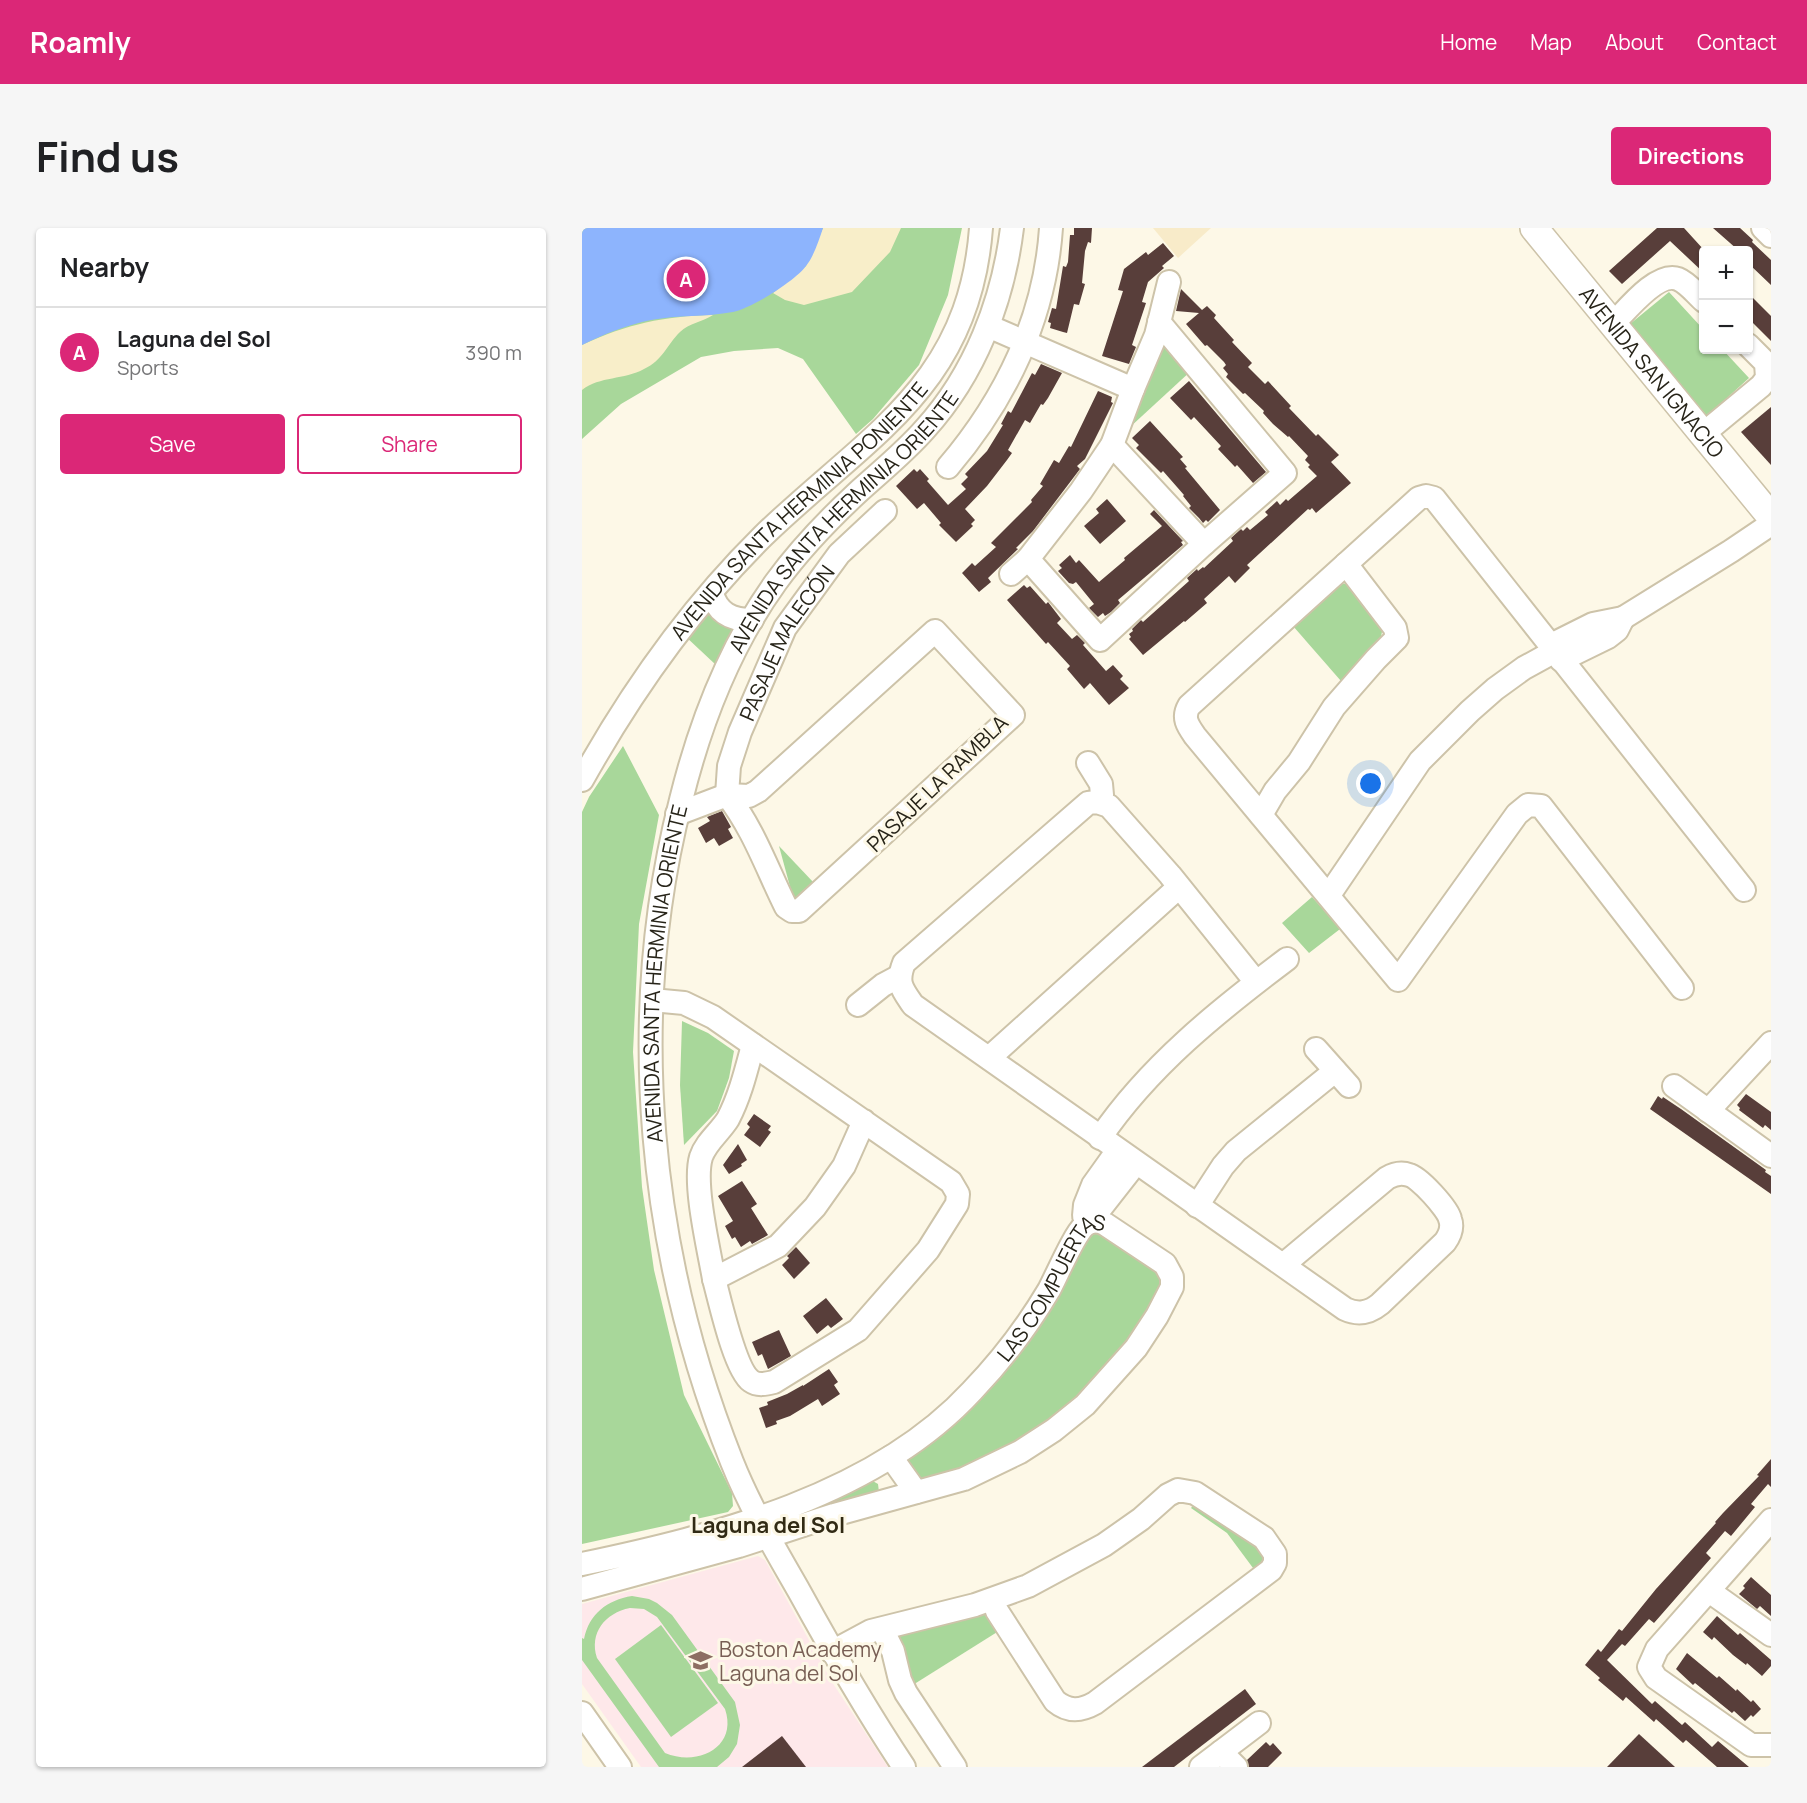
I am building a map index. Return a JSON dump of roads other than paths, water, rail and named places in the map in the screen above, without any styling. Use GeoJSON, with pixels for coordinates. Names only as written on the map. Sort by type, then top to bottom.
{"type":"FeatureCollection","features":[{"type":"Feature","properties":{"kind":"main road","name":"AVENIDA SAN IGNACIO"},"geometry":{"type":"LineString","coordinates":[[1534,228],[1771,516]]}},
{"type":"Feature","properties":{"kind":"street","name":"AVENIDA SANTA HERMINIA PONIENTE"},"geometry":{"type":"LineString","coordinates":[[582,780],[635,692],[676,636],[712,593],[763,537],[892,421],[924,385],[949,345],[964,312],[978,263],[981,228]]}},
{"type":"Feature","properties":{"kind":"street","name":"AVENIDA SANTA HERMINIA ORIENTE"},"geometry":{"type":"LineString","coordinates":[[904,1767],[832,1652],[757,1517],[734,1467],[692,1347],[676,1281],[663,1209],[656,1151],[651,1080],[652,1000],[657,926],[677,814],[706,716],[720,683],[752,620],[777,581],[830,518],[928,427],[969,366],[988,326],[1004,272],[1011,228]]}},
{"type":"Feature","properties":{"kind":"street"},"geometry":{"type":"LineString","coordinates":[[948,467],[981,427],[1012,374],[1025,342],[1043,282],[1051,228]]}},
{"type":"Feature","properties":{"kind":"street"},"geometry":{"type":"LineString","coordinates":[[1763,228],[1771,236]]}},
{"type":"Feature","properties":{"kind":"street"},"geometry":{"type":"LineString","coordinates":[[1613,324],[1662,279],[1676,278],[1685,283],[1703,300]]}},
{"type":"Feature","properties":{"kind":"street"},"geometry":{"type":"LineString","coordinates":[[1011,574],[1028,559],[1081,491],[1112,445],[1156,335],[1169,282]]}},
{"type":"Feature","properties":{"kind":"street"},"geometry":{"type":"LineString","coordinates":[[1028,559],[1100,640],[1285,473],[1159,322]]}},
{"type":"Feature","properties":{"kind":"street"},"geometry":{"type":"LineString","coordinates":[[988,326],[1133,389]]}},
{"type":"Feature","properties":{"kind":"street"},"geometry":{"type":"LineString","coordinates":[[1703,434],[1761,386],[1767,378],[1766,363],[1753,349]]}},
{"type":"Feature","properties":{"kind":"street"},"geometry":{"type":"LineString","coordinates":[[1112,445],[1204,544]]}},
{"type":"Feature","properties":{"kind":"street"},"geometry":{"type":"LineString","coordinates":[[1682,988],[1541,806],[1528,805],[1517,813],[1398,980],[1195,736],[1187,724],[1185,713],[1189,706],[1419,498],[1426,496],[1434,498],[1744,891]]}},
{"type":"Feature","properties":{"kind":"street","name":"PASAJE MALECÓN"},"geometry":{"type":"LineString","coordinates":[[726,795],[729,766],[740,732],[785,628],[839,554],[885,511]]}},
{"type":"Feature","properties":{"kind":"street"},"geometry":{"type":"LineString","coordinates":[[1329,895],[1420,761],[1495,689],[1524,668],[1556,652],[1593,624],[1623,618],[1771,524]]}},
{"type":"Feature","properties":{"kind":"street"},"geometry":{"type":"LineString","coordinates":[[1261,814],[1275,791],[1299,762],[1334,707],[1397,638],[1395,628],[1346,564]]}},
{"type":"Feature","properties":{"kind":"street"},"geometry":{"type":"LineString","coordinates":[[712,593],[715,603],[724,613],[736,619],[752,620]]}},
{"type":"Feature","properties":{"kind":"street","name":"PASAJE LA RAMBLA"},"geometry":{"type":"LineString","coordinates":[[935,631],[1013,716],[802,910],[792,911],[784,904],[752,834],[740,812],[726,795],[750,796],[758,791],[935,631]]}},
{"type":"Feature","properties":{"kind":"street"},"geometry":{"type":"LineString","coordinates":[[1088,763],[1101,784],[1102,795],[1097,802]]}},
{"type":"Feature","properties":{"kind":"street"},"geometry":{"type":"LineString","coordinates":[[677,814],[726,795]]}},
{"type":"Feature","properties":{"kind":"street"},"geometry":{"type":"LineString","coordinates":[[858,1005],[898,976],[903,963],[1088,803],[1097,802],[1109,806],[1175,881],[1256,982]]}},
{"type":"Feature","properties":{"kind":"street"},"geometry":{"type":"LineString","coordinates":[[989,1058],[1175,881]]}},
{"type":"Feature","properties":{"kind":"street"},"geometry":{"type":"LineString","coordinates":[[1089,1222],[1118,1150],[1117,1112],[1154,1071],[1256,982],[1287,959]]}},
{"type":"Feature","properties":{"kind":"street"},"geometry":{"type":"LineString","coordinates":[[898,976],[902,990],[914,1005],[1345,1309],[1356,1312],[1368,1311],[1380,1304],[1445,1242],[1450,1231],[1450,1219],[1444,1208],[1416,1178],[1406,1174],[1394,1175],[1283,1265]]}},
{"type":"Feature","properties":{"kind":"street"},"geometry":{"type":"LineString","coordinates":[[652,1000],[684,1003],[714,1017],[951,1182],[958,1194],[957,1204],[928,1250],[858,1330],[774,1382],[764,1384],[753,1382],[744,1374],[738,1361],[714,1279],[702,1214],[700,1168],[702,1155],[727,1121],[743,1084],[753,1045]]}},
{"type":"Feature","properties":{"kind":"street"},"geometry":{"type":"LineString","coordinates":[[1708,1111],[1771,1043]]}},
{"type":"Feature","properties":{"kind":"street"},"geometry":{"type":"LineString","coordinates":[[1197,1206],[1228,1159],[1342,1078],[1316,1049]]}},
{"type":"Feature","properties":{"kind":"street"},"geometry":{"type":"LineString","coordinates":[[1674,1086],[1771,1156]]}},
{"type":"Feature","properties":{"kind":"street"},"geometry":{"type":"LineString","coordinates":[[714,1279],[778,1246],[815,1207],[844,1166],[864,1121]]}},
{"type":"Feature","properties":{"kind":"street","name":"LAS COMPUERTAS"},"geometry":{"type":"LineString","coordinates":[[582,1564],[640,1551],[757,1517],[834,1489],[905,1449],[970,1394],[1003,1357],[1040,1305],[1080,1230],[1089,1222],[1105,1224],[1168,1267],[1173,1277],[1172,1287],[1157,1316],[1136,1348],[1098,1392],[1054,1430],[1020,1452],[983,1471],[951,1483],[582,1589]]}},
{"type":"Feature","properties":{"kind":"street"},"geometry":{"type":"LineString","coordinates":[[883,1462],[906,1495]]}},
{"type":"Feature","properties":{"kind":"street"},"geometry":{"type":"LineString","coordinates":[[832,1652],[865,1634],[993,1600],[1045,1578],[1104,1545],[1148,1514],[1168,1495],[1178,1490],[1195,1493],[1260,1535],[1268,1542],[1275,1554],[1275,1563],[1271,1570],[1095,1703],[1078,1710],[1066,1708],[1056,1701],[997,1611],[993,1600]]}},
{"type":"Feature","properties":{"kind":"street"},"geometry":{"type":"LineString","coordinates":[[1771,1520],[1657,1649],[1649,1667],[1656,1677],[1751,1745],[1771,1745]]}},
{"type":"Feature","properties":{"kind":"street"},"geometry":{"type":"LineString","coordinates":[[1709,1590],[1771,1635]]}},
{"type":"Feature","properties":{"kind":"street"},"geometry":{"type":"LineString","coordinates":[[882,1629],[893,1651],[903,1688],[955,1767]]}},
{"type":"Feature","properties":{"kind":"street"},"geometry":{"type":"LineString","coordinates":[[582,1713],[620,1767]]}},
{"type":"Feature","properties":{"kind":"street"},"geometry":{"type":"LineString","coordinates":[[1201,1767],[1229,1759],[1259,1723]]}},
{"type":"Feature","properties":{"kind":"water"},"geometry":{"type":"Polygon","coordinates":[[[582,228],[823,228],[806,266],[762,300],[723,314],[671,317],[642,322],[616,330],[582,345],[582,228]]]}},
{"type":"Feature","properties":{"kind":"place","name":"Laguna del Sol"},"geometry":{"type":"Point","coordinates":[686,279]}},
{"type":"Feature","properties":{"kind":"place","name":"Boston Academy Laguna del Sol"},"geometry":{"type":"Point","coordinates":[701,1661]}},
{"type":"Feature","properties":{"kind":"district","name":"Laguna del Sol"},"geometry":{"type":"Point","coordinates":[768,1525]}}]}
